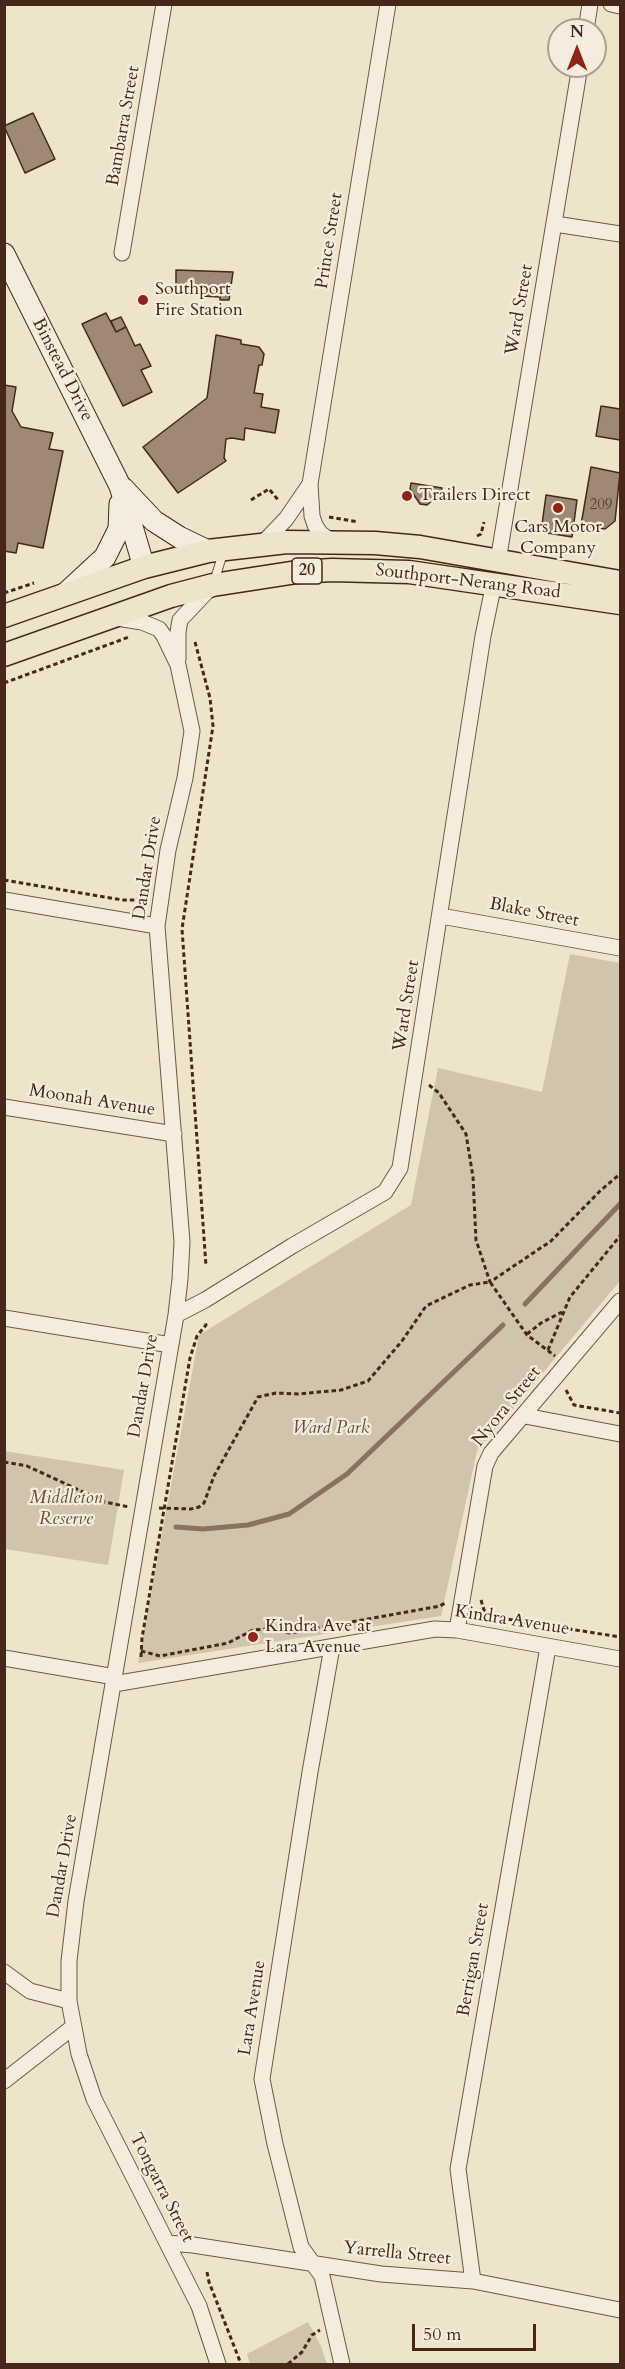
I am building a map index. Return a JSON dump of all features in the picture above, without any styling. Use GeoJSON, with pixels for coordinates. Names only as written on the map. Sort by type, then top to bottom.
{"type":"FeatureCollection","features":[{"type":"Feature","properties":{"kind":"main road","name":"Southport-Nerang Road"},"geometry":{"type":"LineString","coordinates":[[4,616],[144,567],[216,550],[262,543],[331,541],[420,547],[496,572],[621,603]]}},
{"type":"Feature","properties":{"kind":"main road"},"geometry":{"type":"LineString","coordinates":[[144,567],[150,576],[159,581],[206,587]]}},
{"type":"Feature","properties":{"kind":"main road","name":"Southport-Nerang Road"},"geometry":{"type":"LineString","coordinates":[[4,655],[171,596],[206,587],[279,574],[332,570],[496,572],[621,582]]}},
{"type":"Feature","properties":{"kind":"street","name":"Bambarra Street"},"geometry":{"type":"LineString","coordinates":[[122,254],[164,4]]}},
{"type":"Feature","properties":{"kind":"street","name":"Prince Street"},"geometry":{"type":"LineString","coordinates":[[331,541],[320,533],[315,525],[312,516],[310,484],[388,4]]}},
{"type":"Feature","properties":{"kind":"street"},"geometry":{"type":"LineString","coordinates":[[611,4],[621,6]]}},
{"type":"Feature","properties":{"kind":"street","name":"Ward Street"},"geometry":{"type":"LineString","coordinates":[[176,1315],[385,1192],[400,1168],[483,636],[496,572],[578,78]]}},
{"type":"Feature","properties":{"kind":"street"},"geometry":{"type":"LineString","coordinates":[[555,224],[621,234]]}},
{"type":"Feature","properties":{"kind":"street","name":"Binstead Drive"},"geometry":{"type":"LineString","coordinates":[[4,254],[120,486],[144,567]]}},
{"type":"Feature","properties":{"kind":"street","name":"Prince Street"},"geometry":{"type":"LineString","coordinates":[[262,543],[286,519],[310,484]]}},
{"type":"Feature","properties":{"kind":"street","name":"Binstead Drive"},"geometry":{"type":"LineString","coordinates":[[120,486],[154,521],[178,537],[216,550]]}},
{"type":"Feature","properties":{"kind":"street","name":"Binstead Drive"},"geometry":{"type":"LineString","coordinates":[[65,594],[105,556],[115,537],[119,529],[120,486]]}},
{"type":"Feature","properties":{"kind":"street","name":"Dandar Drive"},"geometry":{"type":"LineString","coordinates":[[72,2027],[69,1962],[76,1901],[171,1345],[180,1279],[182,1242],[157,926],[168,850],[185,778],[192,731],[178,665],[178,632],[180,620],[206,587]]}},
{"type":"Feature","properties":{"kind":"street","name":"Dandar Drive"},"geometry":{"type":"LineString","coordinates":[[108,617],[133,620],[159,629],[178,665]]}},
{"type":"Feature","properties":{"kind":"street"},"geometry":{"type":"LineString","coordinates":[[4,900],[157,926]]}},
{"type":"Feature","properties":{"kind":"street","name":"Blake Street"},"geometry":{"type":"LineString","coordinates":[[441,916],[621,948]]}},
{"type":"Feature","properties":{"kind":"street","name":"Moonah Avenue"},"geometry":{"type":"LineString","coordinates":[[4,1107],[174,1134]]}},
{"type":"Feature","properties":{"kind":"street","name":"Nyora Street"},"geometry":{"type":"LineString","coordinates":[[458,1630],[485,1466],[498,1443],[525,1416],[621,1301]]}},
{"type":"Feature","properties":{"kind":"street"},"geometry":{"type":"LineString","coordinates":[[4,1318],[171,1345]]}},
{"type":"Feature","properties":{"kind":"street"},"geometry":{"type":"LineString","coordinates":[[525,1416],[621,1434]]}},
{"type":"Feature","properties":{"kind":"street","name":"Kindra Avenue"},"geometry":{"type":"LineString","coordinates":[[4,1658],[114,1681],[435,1629],[458,1630],[621,1659]]}},
{"type":"Feature","properties":{"kind":"street","name":"Lara Avenue"},"geometry":{"type":"LineString","coordinates":[[332,1647],[262,2079],[275,2144],[301,2247],[322,2276],[342,2364]]}},
{"type":"Feature","properties":{"kind":"street","name":"Berrigan Street"},"geometry":{"type":"LineString","coordinates":[[473,2281],[458,2169],[548,1647]]}},
{"type":"Feature","properties":{"kind":"street"},"geometry":{"type":"LineString","coordinates":[[4,1972],[30,1991],[69,2001]]}},
{"type":"Feature","properties":{"kind":"street"},"geometry":{"type":"LineString","coordinates":[[4,2081],[72,2027]]}},
{"type":"Feature","properties":{"kind":"street","name":"Tongarra Street"},"geometry":{"type":"LineString","coordinates":[[72,2027],[94,2099],[199,2306],[218,2364]]}},
{"type":"Feature","properties":{"kind":"street","name":"Yarrella Street"},"geometry":{"type":"LineString","coordinates":[[168,2243],[381,2274],[473,2281],[621,2310]]}},
{"type":"Feature","properties":{"kind":"lane"},"geometry":{"type":"LineString","coordinates":[[206,587],[216,550]]}},
{"type":"Feature","properties":{"kind":"path"},"geometry":{"type":"LineString","coordinates":[[251,500],[268,489],[282,504]]}},
{"type":"Feature","properties":{"kind":"path"},"geometry":{"type":"LineString","coordinates":[[4,593],[38,582]]}},
{"type":"Feature","properties":{"kind":"path"},"geometry":{"type":"LineString","coordinates":[[4,683],[134,635]]}},
{"type":"Feature","properties":{"kind":"path"},"geometry":{"type":"LineString","coordinates":[[4,880],[123,900],[141,900]]}},
{"type":"Feature","properties":{"kind":"path"},"geometry":{"type":"LineString","coordinates":[[184,908],[182,929],[206,1266]]}},
{"type":"Feature","properties":{"kind":"path"},"geometry":{"type":"LineString","coordinates":[[416,1074],[439,1094],[466,1134],[473,1177],[476,1240],[490,1282],[527,1335],[566,1366]]}},
{"type":"Feature","properties":{"kind":"path"},"geometry":{"type":"LineString","coordinates":[[4,1462],[27,1466],[105,1502],[143,1508],[191,1509],[200,1507],[204,1503],[214,1476],[258,1397],[276,1393],[298,1394],[341,1390],[368,1381],[426,1306],[470,1285],[490,1282],[551,1241],[600,1191],[621,1174]]}},
{"type":"Feature","properties":{"kind":"path"},"geometry":{"type":"LineString","coordinates":[[548,1350],[570,1297],[621,1236]]}},
{"type":"Feature","properties":{"kind":"path"},"geometry":{"type":"LineString","coordinates":[[527,1335],[541,1323],[564,1311]]}},
{"type":"Feature","properties":{"kind":"path"},"geometry":{"type":"LineString","coordinates":[[141,1657],[150,1588],[166,1509],[190,1358],[197,1336],[206,1325],[205,1321]]}},
{"type":"Feature","properties":{"kind":"path"},"geometry":{"type":"LineString","coordinates":[[566,1387],[568,1397],[574,1405],[621,1413]]}},
{"type":"Feature","properties":{"kind":"path"},"geometry":{"type":"LineString","coordinates":[[141,1651],[160,1656],[217,1646],[253,1630],[266,1629],[290,1633],[440,1606],[446,1602],[448,1597]]}},
{"type":"Feature","properties":{"kind":"path"},"geometry":{"type":"LineString","coordinates":[[481,1600],[484,1610],[494,1617],[621,1637]]}},
{"type":"Feature","properties":{"kind":"path"},"geometry":{"type":"LineString","coordinates":[[207,2272],[241,2364]]}},
{"type":"Feature","properties":{"kind":"path"},"geometry":{"type":"LineString","coordinates":[[288,2364],[303,2352],[312,2335],[333,2327]]}},
{"type":"Feature","properties":{"kind":"green space","name":"Ward Park"},"geometry":{"type":"Polygon","coordinates":[[[570,954],[620,963],[620,1281],[477,1451],[441,1616],[138,1663],[199,1335],[411,1205],[438,1068],[542,1092],[570,954]]]}},
{"type":"Feature","properties":{"kind":"green space","name":"Middleton Reserve"},"geometry":{"type":"Polygon","coordinates":[[[4,1451],[124,1470],[108,1565],[5,1549],[4,1451]]]}},
{"type":"Feature","properties":{"kind":"green space"},"geometry":{"type":"Polygon","coordinates":[[[308,2322],[321,2346],[327,2364],[250,2364],[247,2354],[308,2322]]]}},
{"type":"Feature","properties":{"kind":"building"},"geometry":{"type":"Polygon","coordinates":[[[33,113],[55,159],[25,173],[4,126],[33,113]]]}},
{"type":"Feature","properties":{"kind":"building"},"geometry":{"type":"Polygon","coordinates":[[[176,270],[233,272],[229,300],[202,296],[202,288],[176,288],[176,270]]]}},
{"type":"Feature","properties":{"kind":"building"},"geometry":{"type":"Polygon","coordinates":[[[106,313],[116,332],[126,327],[135,346],[140,344],[151,366],[141,370],[152,392],[123,406],[82,324],[106,313]]]}},
{"type":"Feature","properties":{"kind":"building"},"geometry":{"type":"Polygon","coordinates":[[[121,317],[126,327],[116,332],[111,321],[121,317]]]}},
{"type":"Feature","properties":{"kind":"building"},"geometry":{"type":"Polygon","coordinates":[[[216,335],[241,340],[241,344],[259,347],[264,354],[262,365],[259,365],[254,393],[263,394],[261,407],[279,410],[275,433],[245,428],[244,440],[226,439],[224,458],[226,461],[178,493],[143,447],[207,398],[216,335]]]}},
{"type":"Feature","properties":{"kind":"building"},"geometry":{"type":"Polygon","coordinates":[[[4,385],[16,387],[12,411],[21,427],[53,433],[49,449],[63,451],[43,548],[18,543],[16,553],[4,551],[4,385]]]}},
{"type":"Feature","properties":{"kind":"building"},"geometry":{"type":"Polygon","coordinates":[[[601,406],[620,409],[620,440],[596,436],[601,406]]]}},
{"type":"Feature","properties":{"kind":"building"},"geometry":{"type":"Polygon","coordinates":[[[591,467],[620,473],[615,521],[605,529],[581,525],[591,467]]]}},
{"type":"Feature","properties":{"kind":"building"},"geometry":{"type":"Polygon","coordinates":[[[411,483],[442,488],[441,493],[427,505],[420,504],[410,489],[411,483]]]}},
{"type":"Feature","properties":{"kind":"building"},"geometry":{"type":"Polygon","coordinates":[[[546,495],[577,500],[572,537],[541,532],[546,495]]]}},
{"type":"Feature","properties":{"kind":"waterway"},"geometry":{"type":"LineString","coordinates":[[525,1304],[620,1204]]}},
{"type":"Feature","properties":{"kind":"waterway"},"geometry":{"type":"LineString","coordinates":[[176,1527],[203,1529],[248,1525],[289,1514],[347,1474],[503,1325]]}},
{"type":"Feature","properties":{"kind":"place","name":"Southport Fire Station"},"geometry":{"type":"Point","coordinates":[143,300]}},
{"type":"Feature","properties":{"kind":"place","name":"Trailers Direct"},"geometry":{"type":"Point","coordinates":[407,496]}},
{"type":"Feature","properties":{"kind":"place","name":"Cars Motor Company"},"geometry":{"type":"Point","coordinates":[558,508]}},
{"type":"Feature","properties":{"kind":"place","name":"Kindra Ave at Lara Avenue"},"geometry":{"type":"Point","coordinates":[253,1637]}}]}
